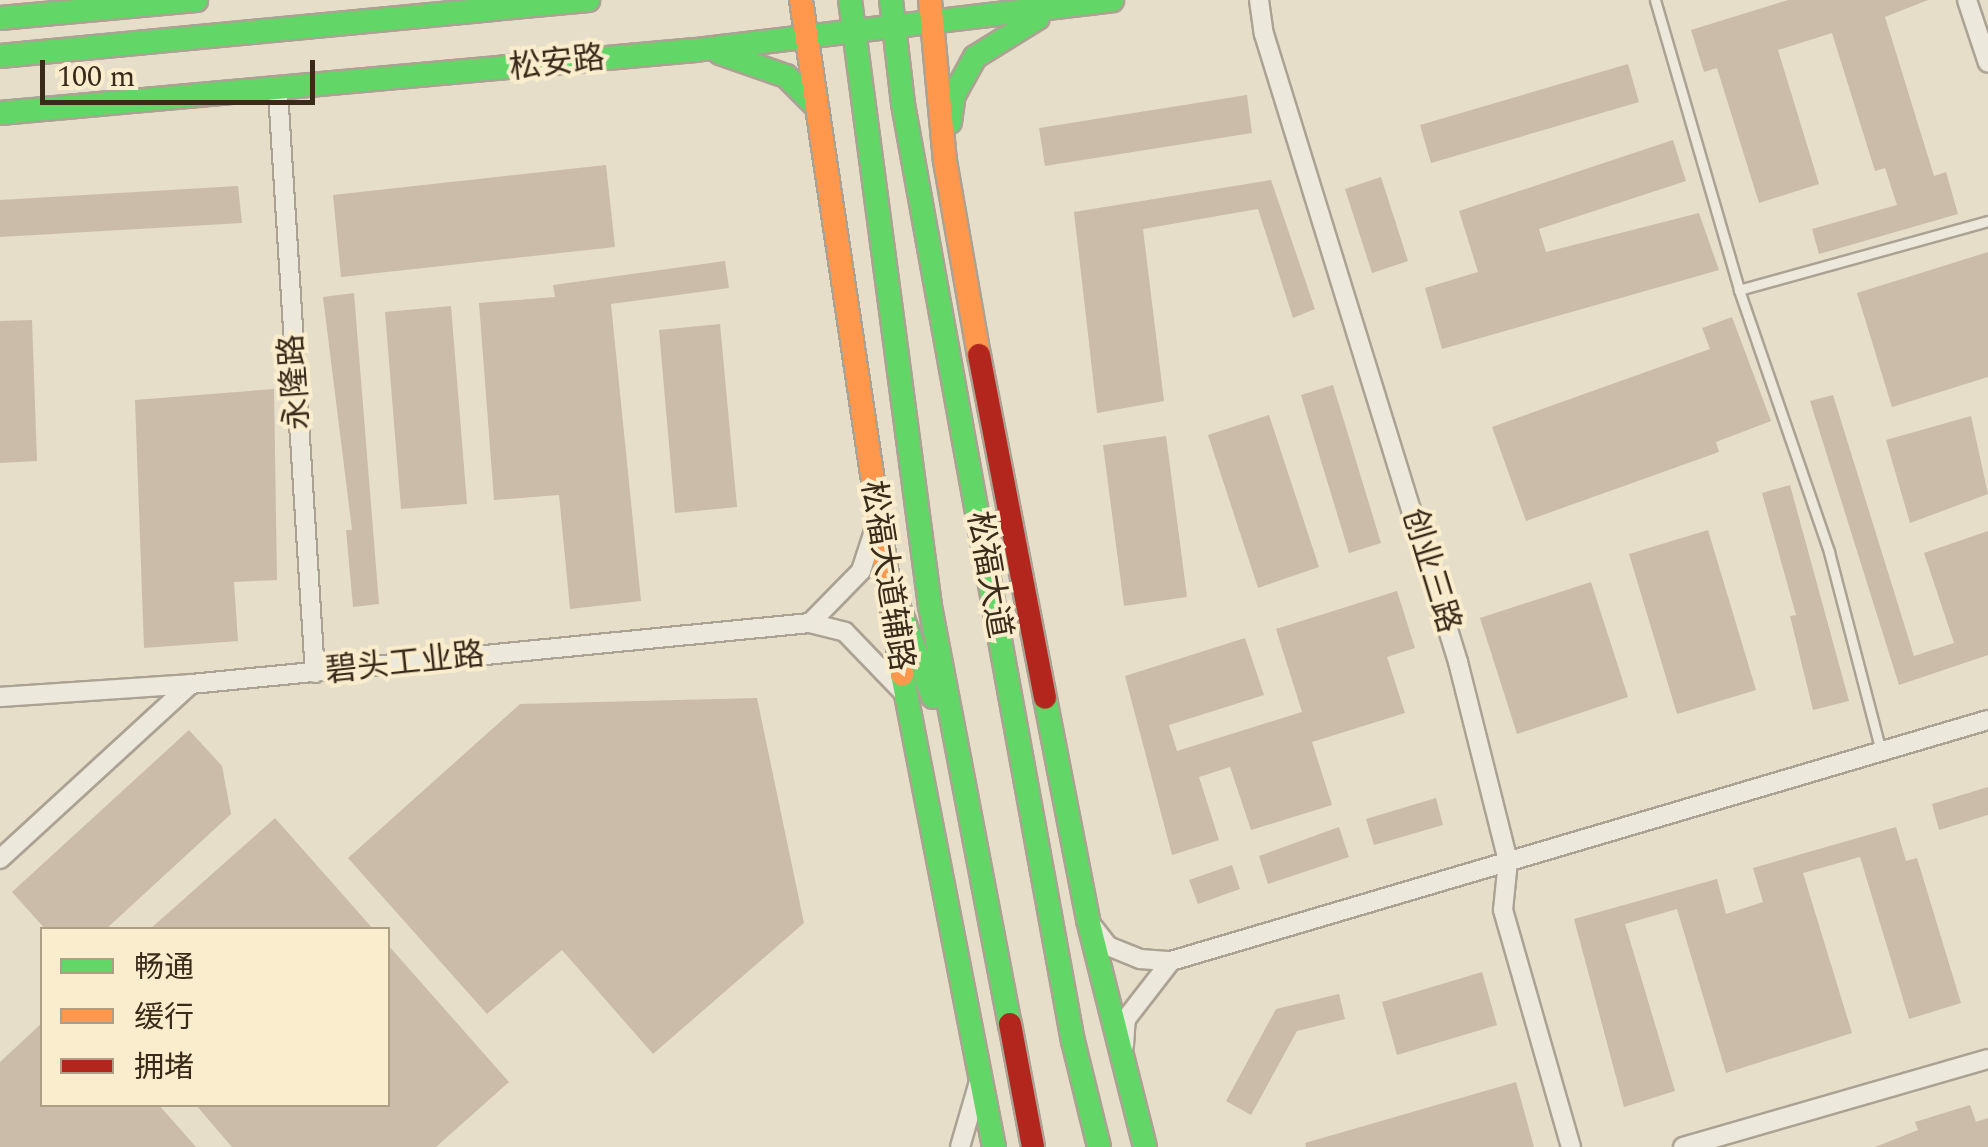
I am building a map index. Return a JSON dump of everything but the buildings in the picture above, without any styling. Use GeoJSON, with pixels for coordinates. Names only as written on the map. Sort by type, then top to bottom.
{"type":"FeatureCollection","features":[{"type":"Feature","properties":{"kind":"main road"},"geometry":{"type":"LineString","coordinates":[[0,18],[196,0]]}},
{"type":"Feature","properties":{"kind":"main road"},"geometry":{"type":"LineString","coordinates":[[0,56],[588,0]]}},
{"type":"Feature","properties":{"kind":"main road","name":"松福大道辅路"},"geometry":{"type":"LineString","coordinates":[[801,0],[876,525],[889,582],[905,695],[994,1147]]}},
{"type":"Feature","properties":{"kind":"main road","name":"松福大道"},"geometry":{"type":"LineString","coordinates":[[850,0],[857,30],[864,141],[954,752],[1034,1147]]}},
{"type":"Feature","properties":{"kind":"main road","name":"松福大道"},"geometry":{"type":"LineString","coordinates":[[891,0],[998,629],[1099,1147]]}},
{"type":"Feature","properties":{"kind":"main road","name":"松安路"},"geometry":{"type":"LineString","coordinates":[[0,114],[278,92],[695,50],[894,26],[931,11],[1062,7],[1112,0]]}},
{"type":"Feature","properties":{"kind":"main road"},"geometry":{"type":"LineString","coordinates":[[945,162],[954,95],[975,57],[1011,30],[1062,7]]}},
{"type":"Feature","properties":{"kind":"main road"},"geometry":{"type":"LineString","coordinates":[[931,11],[945,162],[1045,708],[1088,920],[1145,1147]]}},
{"type":"Feature","properties":{"kind":"main road"},"geometry":{"type":"LineString","coordinates":[[695,50],[759,63],[786,76],[816,106]]}},
{"type":"Feature","properties":{"kind":"main road"},"geometry":{"type":"LineString","coordinates":[[978,336],[998,629]]}},
{"type":"Feature","properties":{"kind":"main road"},"geometry":{"type":"LineString","coordinates":[[953,378],[1045,708]]}},
{"type":"Feature","properties":{"kind":"main road"},"geometry":{"type":"LineString","coordinates":[[889,582],[954,752]]}},
{"type":"Feature","properties":{"kind":"street","name":"创业三路"},"geometry":{"type":"LineString","coordinates":[[1260,0],[1264,34],[1458,662],[1508,861],[1504,910],[1570,1147]]}},
{"type":"Feature","properties":{"kind":"street"},"geometry":{"type":"LineString","coordinates":[[1967,0],[1988,63]]}},
{"type":"Feature","properties":{"kind":"street","name":"永隆路"},"geometry":{"type":"LineString","coordinates":[[278,92],[315,673]]}},
{"type":"Feature","properties":{"kind":"street"},"geometry":{"type":"LineString","coordinates":[[876,525],[861,571],[810,622],[845,632],[905,695]]}},
{"type":"Feature","properties":{"kind":"street","name":"碧头工业路"},"geometry":{"type":"LineString","coordinates":[[0,697],[315,673],[810,622]]}},
{"type":"Feature","properties":{"kind":"street"},"geometry":{"type":"LineString","coordinates":[[0,859],[191,684]]}},
{"type":"Feature","properties":{"kind":"street"},"geometry":{"type":"LineString","coordinates":[[1088,920],[1108,946],[1140,959],[1171,961],[1988,720]]}},
{"type":"Feature","properties":{"kind":"street"},"geometry":{"type":"LineString","coordinates":[[1122,1056],[1126,1019],[1171,961]]}},
{"type":"Feature","properties":{"kind":"street"},"geometry":{"type":"LineString","coordinates":[[1682,1147],[1988,1059]]}},
{"type":"Feature","properties":{"kind":"street"},"geometry":{"type":"LineString","coordinates":[[960,1147],[980,1075]]}},
{"type":"Feature","properties":{"kind":"lane"},"geometry":{"type":"LineString","coordinates":[[1655,0],[1739,290],[1829,552],[1881,751]]}},
{"type":"Feature","properties":{"kind":"lane"},"geometry":{"type":"LineString","coordinates":[[1739,290],[1988,221]]}},
{"type":"Feature","properties":{"kind":"traffic: fast"},"geometry":{"type":"LineString","coordinates":[[0,18],[196,0]]}},
{"type":"Feature","properties":{"kind":"traffic: fast"},"geometry":{"type":"LineString","coordinates":[[0,56],[588,0]]}},
{"type":"Feature","properties":{"kind":"traffic: fast"},"geometry":{"type":"LineString","coordinates":[[850,0],[930,606],[1010,1024]]}},
{"type":"Feature","properties":{"kind":"traffic: fast"},"geometry":{"type":"LineString","coordinates":[[891,0],[903,104],[998,629],[1073,1041],[1099,1147]]}},
{"type":"Feature","properties":{"kind":"traffic: fast"},"geometry":{"type":"LineString","coordinates":[[0,113],[695,50],[1112,0]]}},
{"type":"Feature","properties":{"kind":"traffic: fast"},"geometry":{"type":"LineString","coordinates":[[950,122],[954,95],[975,57],[1038,18]]}},
{"type":"Feature","properties":{"kind":"traffic: fast"},"geometry":{"type":"LineString","coordinates":[[720,53],[786,76],[816,106]]}},
{"type":"Feature","properties":{"kind":"traffic: fast"},"geometry":{"type":"LineString","coordinates":[[889,582],[933,697]]}},
{"type":"Feature","properties":{"kind":"traffic: fast"},"geometry":{"type":"LineString","coordinates":[[902,674],[994,1147]]}},
{"type":"Feature","properties":{"kind":"traffic: fast"},"geometry":{"type":"LineString","coordinates":[[1045,698],[1088,920],[1145,1147]]}},
{"type":"Feature","properties":{"kind":"traffic: slow"},"geometry":{"type":"LineString","coordinates":[[801,0],[902,674]]}},
{"type":"Feature","properties":{"kind":"traffic: slow"},"geometry":{"type":"LineString","coordinates":[[930,0],[945,161],[979,355]]}},
{"type":"Feature","properties":{"kind":"traffic: jam"},"geometry":{"type":"LineString","coordinates":[[979,355],[1045,698]]}},
{"type":"Feature","properties":{"kind":"traffic: jam"},"geometry":{"type":"LineString","coordinates":[[1010,1024],[1033,1147]]}}]}
